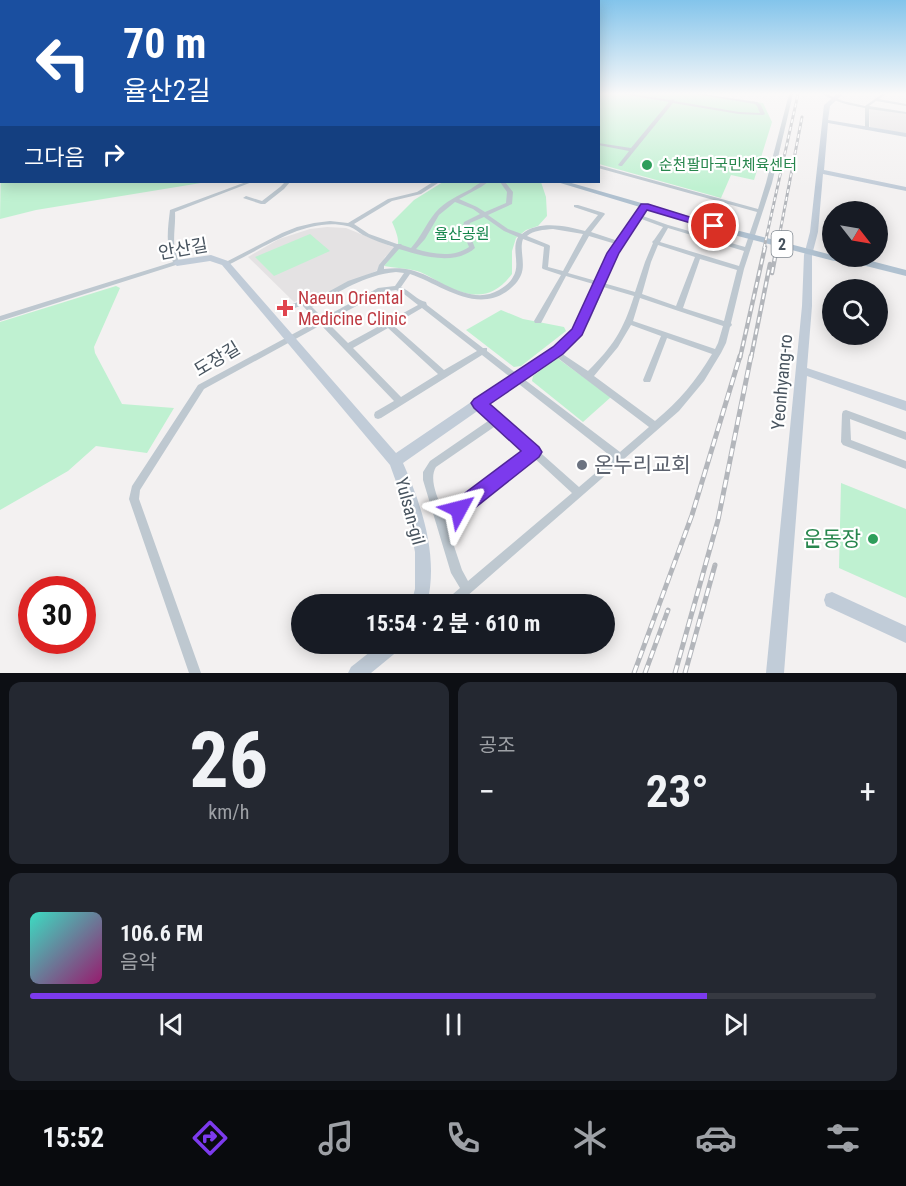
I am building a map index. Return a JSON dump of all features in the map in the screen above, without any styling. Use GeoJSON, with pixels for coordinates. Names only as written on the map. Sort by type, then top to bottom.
{"type":"FeatureCollection","features":[{"type":"Feature","properties":{"kind":"main road","name":"2"},"geometry":{"type":"LineString","coordinates":[[564,183],[641,212],[729,231],[822,255]]}},
{"type":"Feature","properties":{"kind":"main road","name":"2"},"geometry":{"type":"LineString","coordinates":[[859,267],[906,280]]}},
{"type":"Feature","properties":{"kind":"main road","name":"2"},"geometry":{"type":"LineString","coordinates":[[882,267],[906,273]]}},
{"type":"Feature","properties":{"kind":"street"},"geometry":{"type":"LineString","coordinates":[[620,165],[653,125]]}},
{"type":"Feature","properties":{"kind":"street"},"geometry":{"type":"LineString","coordinates":[[462,594],[693,392],[717,353],[728,324],[741,269],[760,211],[782,125]]}},
{"type":"Feature","properties":{"kind":"street","name":"Yeonhyang-ro"},"geometry":{"type":"LineString","coordinates":[[776,673],[807,306],[808,255],[814,232],[826,125]]}},
{"type":"Feature","properties":{"kind":"street"},"geometry":{"type":"LineString","coordinates":[[846,125],[906,135]]}},
{"type":"Feature","properties":{"kind":"street"},"geometry":{"type":"LineString","coordinates":[[600,144],[633,150]]}},
{"type":"Feature","properties":{"kind":"street"},"geometry":{"type":"LineString","coordinates":[[600,167],[760,211]]}},
{"type":"Feature","properties":{"kind":"street"},"geometry":{"type":"LineString","coordinates":[[820,171],[906,189]]}},
{"type":"Feature","properties":{"kind":"street"},"geometry":{"type":"LineString","coordinates":[[177,263],[171,254],[169,241],[172,212],[246,183]]}},
{"type":"Feature","properties":{"kind":"street"},"geometry":{"type":"LineString","coordinates":[[246,198],[263,202],[286,183]]}},
{"type":"Feature","properties":{"kind":"street"},"geometry":{"type":"LineString","coordinates":[[350,224],[390,200],[419,193],[434,183]]}},
{"type":"Feature","properties":{"kind":"street"},"geometry":{"type":"LineString","coordinates":[[413,249],[426,235],[439,212],[454,199],[483,183]]}},
{"type":"Feature","properties":{"kind":"street"},"geometry":{"type":"LineString","coordinates":[[226,264],[294,229],[320,223],[350,224],[374,238],[445,257],[465,254],[472,248],[465,230],[466,224],[474,218],[509,204],[510,192],[504,183]]}},
{"type":"Feature","properties":{"kind":"street"},"geometry":{"type":"LineString","coordinates":[[454,199],[485,214],[502,228],[547,246],[545,268],[728,324]]}},
{"type":"Feature","properties":{"kind":"street"},"geometry":{"type":"LineString","coordinates":[[538,321],[587,233],[602,214],[576,206]]}},
{"type":"Feature","properties":{"kind":"street"},"geometry":{"type":"LineString","coordinates":[[641,212],[666,226],[748,250]]}},
{"type":"Feature","properties":{"kind":"street","name":"Yulsan-gil"},"geometry":{"type":"LineString","coordinates":[[422,594],[424,562],[406,489],[395,461],[555,352],[579,330],[619,243],[641,212]]}},
{"type":"Feature","properties":{"kind":"street"},"geometry":{"type":"LineString","coordinates":[[589,376],[615,347],[629,321],[655,242],[666,226]]}},
{"type":"Feature","properties":{"kind":"street"},"geometry":{"type":"LineString","coordinates":[[307,306],[366,276],[380,272],[409,271],[467,296],[493,295],[506,289],[518,275],[518,243],[522,236],[532,231],[564,227],[619,243]]}},
{"type":"Feature","properties":{"kind":"street"},"geometry":{"type":"LineString","coordinates":[[655,242],[741,269]]}},
{"type":"Feature","properties":{"kind":"street"},"geometry":{"type":"LineString","coordinates":[[380,272],[381,266],[399,245]]}},
{"type":"Feature","properties":{"kind":"street"},"geometry":{"type":"LineString","coordinates":[[679,308],[698,256]]}},
{"type":"Feature","properties":{"kind":"street","name":"안산길"},"geometry":{"type":"LineString","coordinates":[[0,319],[177,263],[212,258],[226,264],[395,461]]}},
{"type":"Feature","properties":{"kind":"street"},"geometry":{"type":"LineString","coordinates":[[409,271],[397,288],[424,304],[620,457]]}},
{"type":"Feature","properties":{"kind":"street","name":"도장길"},"geometry":{"type":"LineString","coordinates":[[195,673],[134,499],[135,489],[201,387],[380,290],[397,288]]}},
{"type":"Feature","properties":{"kind":"street"},"geometry":{"type":"LineString","coordinates":[[288,309],[303,302],[400,401]]}},
{"type":"Feature","properties":{"kind":"street"},"geometry":{"type":"LineString","coordinates":[[348,347],[424,304]]}},
{"type":"Feature","properties":{"kind":"street"},"geometry":{"type":"LineString","coordinates":[[629,321],[717,353]]}},
{"type":"Feature","properties":{"kind":"street"},"geometry":{"type":"LineString","coordinates":[[388,324],[444,375]]}},
{"type":"Feature","properties":{"kind":"street"},"geometry":{"type":"LineString","coordinates":[[647,380],[665,334]]}},
{"type":"Feature","properties":{"kind":"street"},"geometry":{"type":"LineString","coordinates":[[378,415],[484,350]]}},
{"type":"Feature","properties":{"kind":"street"},"geometry":{"type":"LineString","coordinates":[[555,352],[655,426]]}},
{"type":"Feature","properties":{"kind":"street"},"geometry":{"type":"LineString","coordinates":[[801,370],[906,406]]}},
{"type":"Feature","properties":{"kind":"street"},"geometry":{"type":"LineString","coordinates":[[479,403],[578,492]]}},
{"type":"Feature","properties":{"kind":"street"},"geometry":{"type":"LineString","coordinates":[[906,436],[846,414],[846,442],[906,465]]}},
{"type":"Feature","properties":{"kind":"street"},"geometry":{"type":"LineString","coordinates":[[467,590],[457,573],[428,480],[428,472],[433,464],[497,420]]}},
{"type":"Feature","properties":{"kind":"street"},"geometry":{"type":"LineString","coordinates":[[441,523],[533,452]]}},
{"type":"Feature","properties":{"kind":"street"},"geometry":{"type":"LineString","coordinates":[[832,600],[906,635]]}},
{"type":"Feature","properties":{"kind":"street"},"geometry":{"type":"LineString","coordinates":[[357,673],[381,654]]}},
{"type":"Feature","properties":{"kind":"shaded area"},"geometry":{"type":"Polygon","coordinates":[[[906,125],[906,134],[870,127],[906,125]]]}},
{"type":"Feature","properties":{"kind":"shaded area"},"geometry":{"type":"Polygon","coordinates":[[[346,228],[395,248],[385,257],[378,270],[308,302],[303,299],[294,302],[248,257],[279,239],[310,229],[346,228]]]}},
{"type":"Feature","properties":{"kind":"green space"},"geometry":{"type":"Polygon","coordinates":[[[600,125],[771,125],[754,180],[731,175],[721,198],[600,164],[600,125]]]}},
{"type":"Feature","properties":{"kind":"green space"},"geometry":{"type":"Polygon","coordinates":[[[1,183],[201,183],[36,210],[0,219],[1,183]]]}},
{"type":"Feature","properties":{"kind":"green space","name":"율산공원"},"geometry":{"type":"Polygon","coordinates":[[[441,183],[541,183],[546,197],[547,216],[538,226],[526,230],[516,238],[512,251],[512,274],[505,282],[490,292],[474,295],[446,286],[417,271],[384,266],[398,246],[392,222],[414,200],[441,183]]]}},
{"type":"Feature","properties":{"kind":"green space"},"geometry":{"type":"Polygon","coordinates":[[[310,234],[330,251],[274,276],[255,257],[310,234]]]}},
{"type":"Feature","properties":{"kind":"green space"},"geometry":{"type":"Polygon","coordinates":[[[116,286],[120,288],[94,347],[95,353],[122,404],[174,408],[147,453],[96,446],[68,471],[0,510],[0,322],[116,286]]]}},
{"type":"Feature","properties":{"kind":"green space"},"geometry":{"type":"Polygon","coordinates":[[[501,310],[523,319],[564,327],[566,331],[521,366],[514,367],[466,330],[501,310]]]}},
{"type":"Feature","properties":{"kind":"green space"},"geometry":{"type":"Polygon","coordinates":[[[557,358],[611,397],[583,422],[532,381],[533,376],[557,358]]]}},
{"type":"Feature","properties":{"kind":"green space","name":"운동장"},"geometry":{"type":"Polygon","coordinates":[[[841,483],[906,509],[906,598],[839,568],[841,483]]]}},
{"type":"Feature","properties":{"kind":"railway"},"geometry":{"type":"LineString","coordinates":[[764,248],[791,125]]}},
{"type":"Feature","properties":{"kind":"railway"},"geometry":{"type":"LineString","coordinates":[[777,248],[800,125]]}},
{"type":"Feature","properties":{"kind":"railway"},"geometry":{"type":"LineString","coordinates":[[740,358],[765,247]]}},
{"type":"Feature","properties":{"kind":"railway"},"geometry":{"type":"LineString","coordinates":[[772,273],[777,247]]}},
{"type":"Feature","properties":{"kind":"railway"},"geometry":{"type":"LineString","coordinates":[[751,358],[770,264]]}},
{"type":"Feature","properties":{"kind":"railway"},"geometry":{"type":"LineString","coordinates":[[634,673],[692,515],[740,356]]}},
{"type":"Feature","properties":{"kind":"railway"},"geometry":{"type":"LineString","coordinates":[[675,673],[718,520],[751,356]]}},
{"type":"Feature","properties":{"kind":"railway"},"geometry":{"type":"LineString","coordinates":[[685,673],[715,565]]}},
{"type":"Feature","properties":{"kind":"railway"},"geometry":{"type":"LineString","coordinates":[[645,673],[668,610]]}},
{"type":"Feature","properties":{"kind":"place","name":"순천팔마국민체육센터"},"geometry":{"type":"Point","coordinates":[647,165]}},
{"type":"Feature","properties":{"kind":"place","name":"Naeun Oriental Medicine Clinic"},"geometry":{"type":"Point","coordinates":[285,308]}},
{"type":"Feature","properties":{"kind":"place","name":"온누리교회"},"geometry":{"type":"Point","coordinates":[582,465]}},
{"type":"Feature","properties":{"kind":"place","name":"운동장"},"geometry":{"type":"Point","coordinates":[873,539]}},
{"type":"Feature","properties":{"kind":"route"},"geometry":{"type":"LineString","coordinates":[[459,509],[533,452],[479,403],[558,351],[578,332],[613,253],[645,207],[714,226]]}}]}
